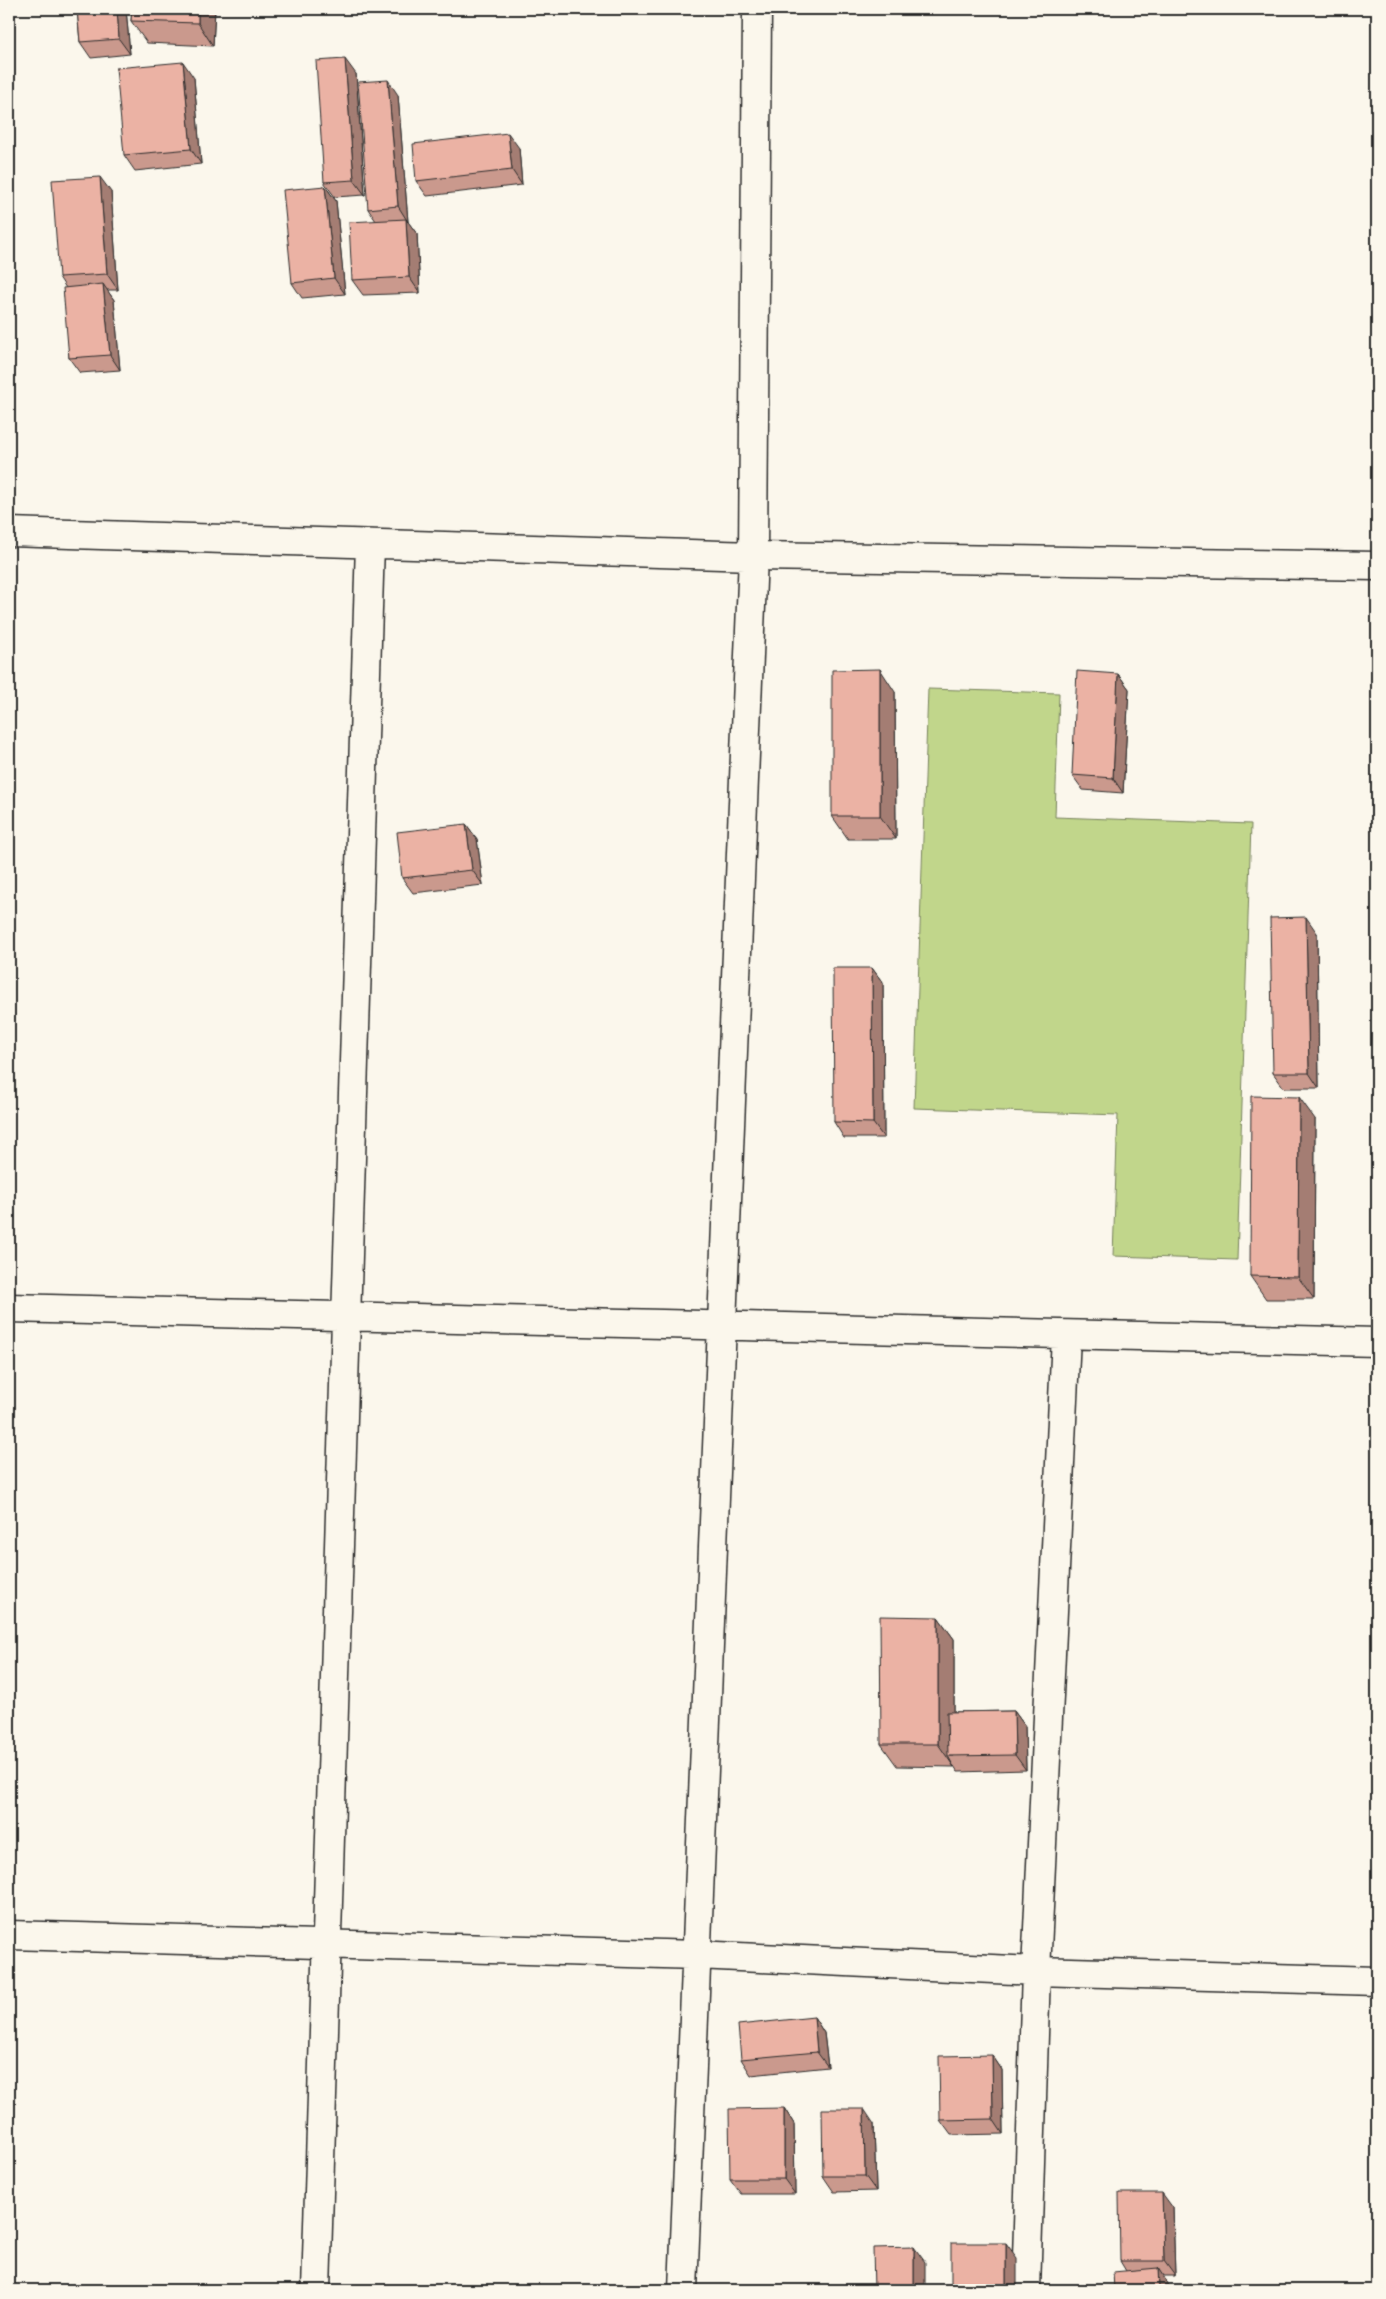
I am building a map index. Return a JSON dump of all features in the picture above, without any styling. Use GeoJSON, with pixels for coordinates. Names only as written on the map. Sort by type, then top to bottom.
{"type":"FeatureCollection","features":[{"type":"Feature","properties":{"kind":"street"},"geometry":{"type":"LineString","coordinates":[[683,2290],[753,556],[757,9]]}},
{"type":"Feature","properties":{"kind":"street"},"geometry":{"type":"LineString","coordinates":[[9,532],[753,556],[1377,566]]}},
{"type":"Feature","properties":{"kind":"street"},"geometry":{"type":"LineString","coordinates":[[316,2290],[370,544]]}},
{"type":"Feature","properties":{"kind":"street"},"geometry":{"type":"LineString","coordinates":[[9,1308],[346,1314],[1066,1336],[1377,1342]]}},
{"type":"Feature","properties":{"kind":"street"},"geometry":{"type":"LineString","coordinates":[[1026,2290],[1036,1971],[1066,1336]]}},
{"type":"Feature","properties":{"kind":"street"},"geometry":{"type":"LineString","coordinates":[[9,1935],[327,1943],[697,1956],[1036,1971],[1377,1981]]}},
{"type":"Feature","properties":{"kind":"green space"},"geometry":{"type":"Polygon","coordinates":[[[928,689],[1059,693],[1055,817],[1251,824],[1237,1260],[1113,1256],[1118,1115],[914,1108],[928,689]]]}},
{"type":"Feature","properties":{"kind":"building"},"geometry":{"type":"Polygon","coordinates":[[[77,9],[117,9],[119,39],[80,42],[77,9]]]}},
{"type":"Feature","properties":{"kind":"building"},"geometry":{"type":"Polygon","coordinates":[[[132,9],[198,9],[198,23],[131,21],[132,9]]]}},
{"type":"Feature","properties":{"kind":"building"},"geometry":{"type":"Polygon","coordinates":[[[345,59],[354,180],[324,182],[316,61],[345,59]]]}},
{"type":"Feature","properties":{"kind":"building"},"geometry":{"type":"Polygon","coordinates":[[[183,62],[191,149],[124,155],[116,68],[183,62]]]}},
{"type":"Feature","properties":{"kind":"building"},"geometry":{"type":"Polygon","coordinates":[[[388,80],[398,206],[368,209],[358,82],[388,80]]]}},
{"type":"Feature","properties":{"kind":"building"},"geometry":{"type":"Polygon","coordinates":[[[508,133],[512,170],[416,181],[413,144],[508,133]]]}},
{"type":"Feature","properties":{"kind":"building"},"geometry":{"type":"Polygon","coordinates":[[[100,177],[107,274],[59,277],[52,180],[100,177]]]}},
{"type":"Feature","properties":{"kind":"building"},"geometry":{"type":"Polygon","coordinates":[[[325,186],[334,278],[292,283],[283,190],[325,186]]]}},
{"type":"Feature","properties":{"kind":"building"},"geometry":{"type":"Polygon","coordinates":[[[406,219],[409,277],[352,280],[349,222],[406,219]]]}},
{"type":"Feature","properties":{"kind":"building"},"geometry":{"type":"Polygon","coordinates":[[[103,284],[110,355],[69,358],[63,288],[103,284]]]}},
{"type":"Feature","properties":{"kind":"building"},"geometry":{"type":"Polygon","coordinates":[[[880,669],[880,816],[832,816],[832,670],[880,669]]]}},
{"type":"Feature","properties":{"kind":"building"},"geometry":{"type":"Polygon","coordinates":[[[1077,671],[1118,674],[1113,778],[1072,775],[1077,671]]]}},
{"type":"Feature","properties":{"kind":"building"},"geometry":{"type":"Polygon","coordinates":[[[466,824],[472,870],[402,878],[397,832],[466,824]]]}},
{"type":"Feature","properties":{"kind":"building"},"geometry":{"type":"Polygon","coordinates":[[[1306,917],[1309,1073],[1273,1073],[1270,918],[1306,917]]]}},
{"type":"Feature","properties":{"kind":"building"},"geometry":{"type":"Polygon","coordinates":[[[833,968],[872,968],[873,1123],[834,1122],[833,968]]]}},
{"type":"Feature","properties":{"kind":"building"},"geometry":{"type":"Polygon","coordinates":[[[1251,1096],[1299,1097],[1298,1277],[1250,1276],[1251,1096]]]}},
{"type":"Feature","properties":{"kind":"building"},"geometry":{"type":"Polygon","coordinates":[[[880,1616],[938,1617],[938,1744],[881,1744],[880,1616]]]}},
{"type":"Feature","properties":{"kind":"building"},"geometry":{"type":"Polygon","coordinates":[[[1014,1711],[1015,1755],[948,1756],[947,1712],[1014,1711]]]}},
{"type":"Feature","properties":{"kind":"building"},"geometry":{"type":"Polygon","coordinates":[[[814,2017],[817,2052],[741,2059],[738,2025],[814,2017]]]}},
{"type":"Feature","properties":{"kind":"building"},"geometry":{"type":"Polygon","coordinates":[[[992,2055],[993,2119],[940,2120],[939,2056],[992,2055]]]}},
{"type":"Feature","properties":{"kind":"building"},"geometry":{"type":"Polygon","coordinates":[[[784,2108],[784,2179],[730,2179],[729,2109],[784,2108]]]}},
{"type":"Feature","properties":{"kind":"building"},"geometry":{"type":"Polygon","coordinates":[[[822,2109],[864,2109],[865,2176],[823,2176],[822,2109]]]}},
{"type":"Feature","properties":{"kind":"building"},"geometry":{"type":"Polygon","coordinates":[[[1119,2193],[1162,2193],[1164,2261],[1120,2261],[1119,2193]]]}},
{"type":"Feature","properties":{"kind":"building"},"geometry":{"type":"Polygon","coordinates":[[[951,2243],[1006,2243],[1006,2290],[951,2290],[951,2243]]]}},
{"type":"Feature","properties":{"kind":"building"},"geometry":{"type":"Polygon","coordinates":[[[914,2247],[914,2290],[874,2290],[873,2248],[914,2247]]]}},
{"type":"Feature","properties":{"kind":"building"},"geometry":{"type":"Polygon","coordinates":[[[1158,2268],[1159,2290],[1114,2290],[1113,2272],[1158,2268]]]}}]}
